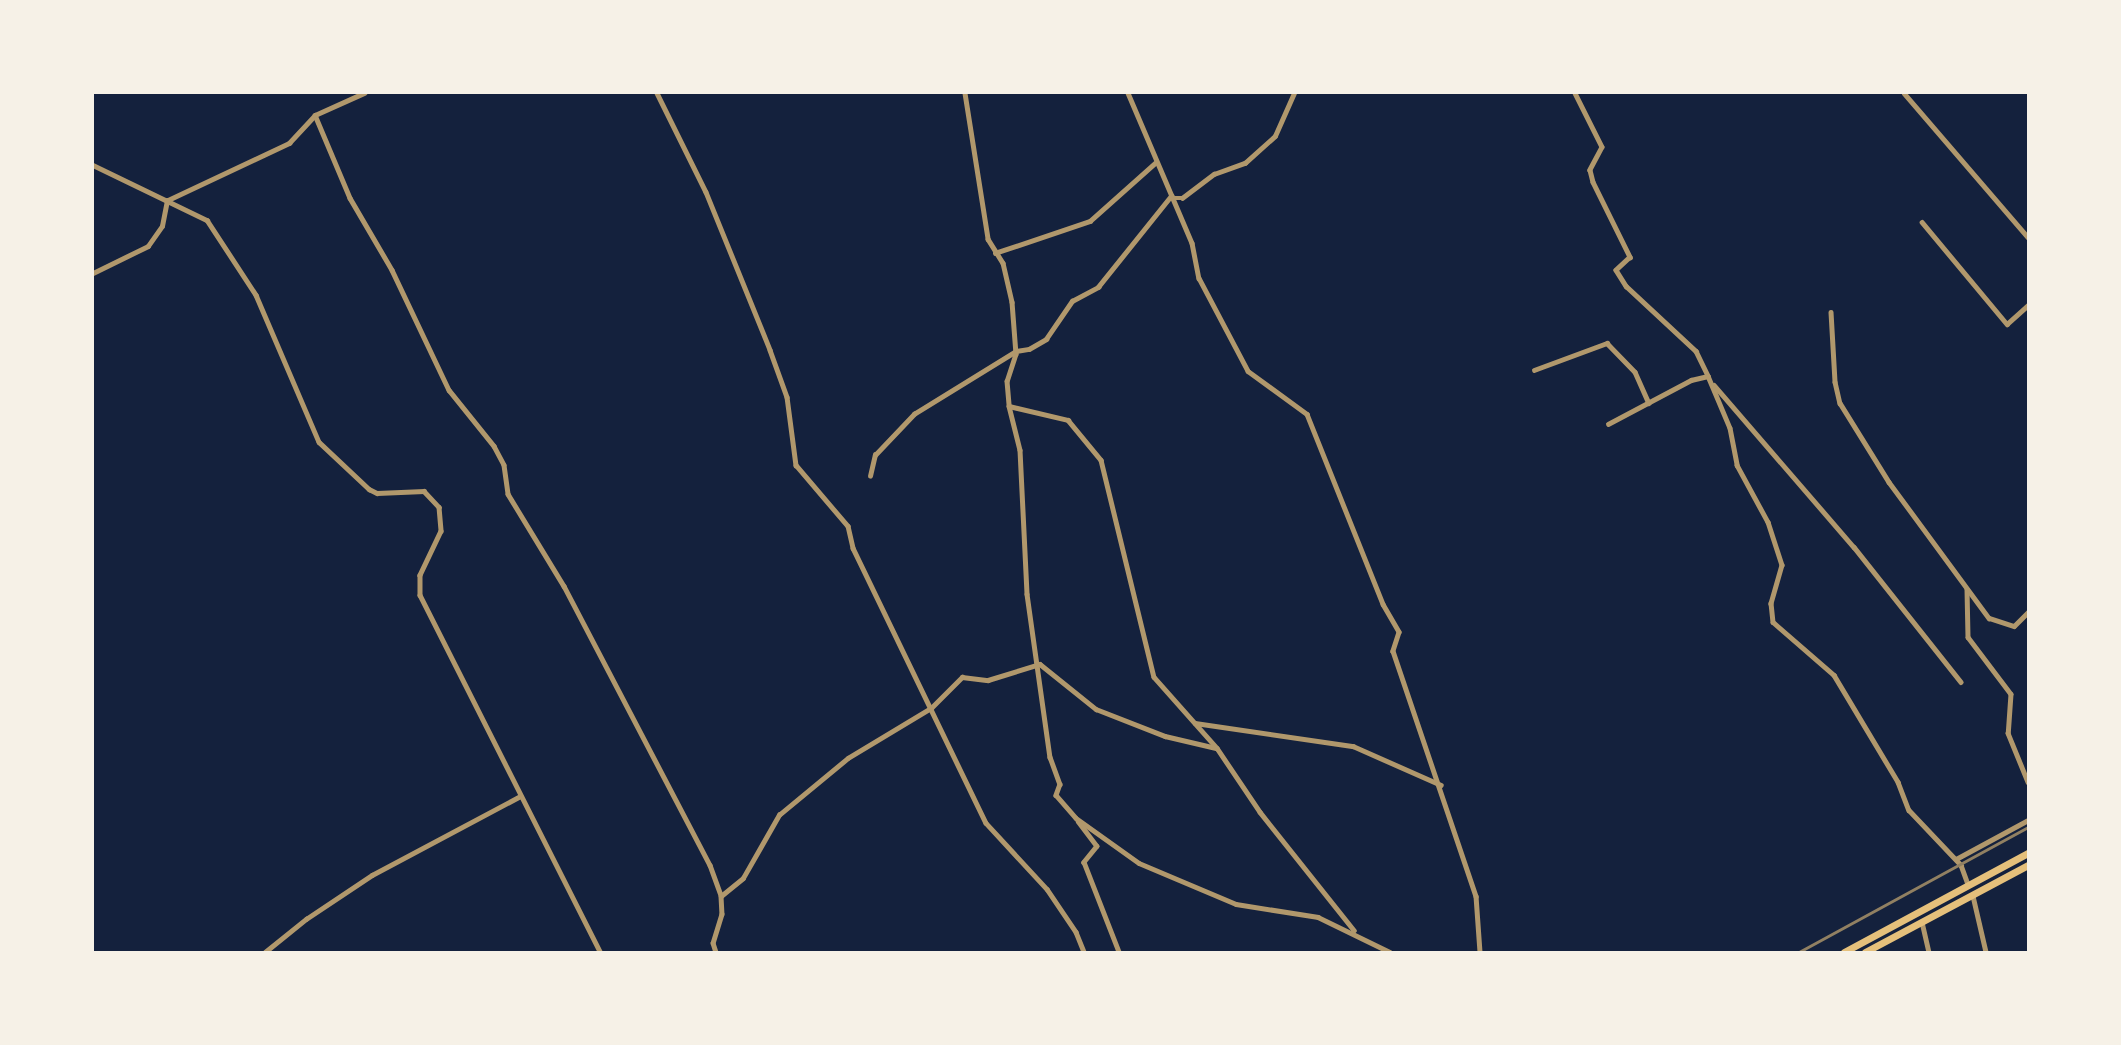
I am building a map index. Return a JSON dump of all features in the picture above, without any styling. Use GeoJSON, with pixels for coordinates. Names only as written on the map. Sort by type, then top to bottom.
{"type":"FeatureCollection","features":[{"type":"Feature","properties":{"kind":"main road"},"geometry":{"type":"LineString","coordinates":[[1844,952],[2028,853]]}},
{"type":"Feature","properties":{"kind":"main road"},"geometry":{"type":"LineString","coordinates":[[1867,952],[2028,868]]}},
{"type":"Feature","properties":{"kind":"street"},"geometry":{"type":"LineString","coordinates":[[167,201],[289,143],[315,115],[364,93]]}},
{"type":"Feature","properties":{"kind":"street"},"geometry":{"type":"LineString","coordinates":[[657,93],[706,192],[770,350],[787,397],[792,455],[805,478],[848,526],[853,548],[996,838],[1047,888],[1076,932],[1084,952]]}},
{"type":"Feature","properties":{"kind":"street"},"geometry":{"type":"LineString","coordinates":[[965,93],[983,215],[995,253],[1003,263],[1012,302],[1016,351],[1007,381],[1009,406],[1020,450],[1027,594],[1040,664],[1050,757],[1060,784],[1056,795],[1097,846],[1084,862],[1119,952]]}},
{"type":"Feature","properties":{"kind":"street"},"geometry":{"type":"LineString","coordinates":[[1128,93],[1155,163],[1192,243],[1195,271],[1248,371],[1259,384],[1303,407],[1382,604],[1399,632],[1393,652],[1441,786],[1478,906],[1480,952]]}},
{"type":"Feature","properties":{"kind":"street"},"geometry":{"type":"LineString","coordinates":[[1171,197],[1182,198],[1214,174],[1245,163],[1275,136],[1294,93]]}},
{"type":"Feature","properties":{"kind":"street"},"geometry":{"type":"LineString","coordinates":[[1576,93],[1602,146],[1590,170],[1593,182],[1630,257],[1616,270],[1626,286],[1696,351],[1730,428],[1737,465],[1768,522],[1782,565],[1771,603],[1773,622],[1834,675],[1898,782],[1909,810],[1956,859],[1969,885]]}},
{"type":"Feature","properties":{"kind":"street"},"geometry":{"type":"LineString","coordinates":[[1904,93],[2028,237]]}},
{"type":"Feature","properties":{"kind":"street"},"geometry":{"type":"LineString","coordinates":[[315,115],[350,198],[392,270],[449,390],[494,446],[503,465],[508,494],[625,700],[721,896],[722,914],[713,943],[716,952]]}},
{"type":"Feature","properties":{"kind":"street"},"geometry":{"type":"LineString","coordinates":[[995,253],[1090,221],[1155,163]]}},
{"type":"Feature","properties":{"kind":"street"},"geometry":{"type":"LineString","coordinates":[[93,164],[207,220],[230,248],[274,333],[319,442],[338,464],[377,493],[424,491],[439,507],[442,531],[420,575],[420,596],[519,797],[600,952]]}},
{"type":"Feature","properties":{"kind":"street"},"geometry":{"type":"LineString","coordinates":[[870,476],[875,455],[890,434],[1016,351],[1030,349],[1046,339],[1072,302],[1098,287],[1171,197]]}},
{"type":"Feature","properties":{"kind":"street"},"geometry":{"type":"LineString","coordinates":[[93,273],[148,246],[162,226],[167,201]]}},
{"type":"Feature","properties":{"kind":"street"},"geometry":{"type":"LineString","coordinates":[[1922,222],[2007,324],[2028,304]]}},
{"type":"Feature","properties":{"kind":"street"},"geometry":{"type":"LineString","coordinates":[[1831,312],[1835,382],[1846,416],[1924,533],[1989,618],[2014,626],[2028,612]]}},
{"type":"Feature","properties":{"kind":"street"},"geometry":{"type":"LineString","coordinates":[[1534,369],[1607,343],[1635,372],[1648,403]]}},
{"type":"Feature","properties":{"kind":"street"},"geometry":{"type":"LineString","coordinates":[[1608,424],[1708,376]]}},
{"type":"Feature","properties":{"kind":"street"},"geometry":{"type":"LineString","coordinates":[[1711,382],[1854,547],[1962,682]]}},
{"type":"Feature","properties":{"kind":"street"},"geometry":{"type":"LineString","coordinates":[[1009,406],[1068,420],[1101,460],[1154,677],[1217,748],[1260,812],[1356,933]]}},
{"type":"Feature","properties":{"kind":"street"},"geometry":{"type":"LineString","coordinates":[[1967,588],[1968,637],[2011,694],[2008,733],[2028,782]]}},
{"type":"Feature","properties":{"kind":"street"},"geometry":{"type":"LineString","coordinates":[[721,896],[743,878],[779,815],[848,758],[931,708],[962,677],[988,680],[1040,664]]}},
{"type":"Feature","properties":{"kind":"street"},"geometry":{"type":"LineString","coordinates":[[1040,664],[1082,701],[1104,712],[1165,736],[1217,748]]}},
{"type":"Feature","properties":{"kind":"street"},"geometry":{"type":"LineString","coordinates":[[1194,723],[1246,727],[1286,739],[1334,741],[1441,786]]}},
{"type":"Feature","properties":{"kind":"street"},"geometry":{"type":"LineString","coordinates":[[265,952],[306,919],[372,875],[519,797]]}},
{"type":"Feature","properties":{"kind":"street"},"geometry":{"type":"LineString","coordinates":[[1076,818],[1139,863],[1221,898],[1254,908],[1318,917],[1356,933],[1390,952]]}},
{"type":"Feature","properties":{"kind":"street"},"geometry":{"type":"LineString","coordinates":[[1956,859],[2028,820]]}},
{"type":"Feature","properties":{"kind":"street"},"geometry":{"type":"LineString","coordinates":[[1972,896],[1986,952]]}},
{"type":"Feature","properties":{"kind":"street"},"geometry":{"type":"LineString","coordinates":[[1922,922],[1928,952]]}},
{"type":"Feature","properties":{"kind":"railway"},"geometry":{"type":"LineString","coordinates":[[1799,952],[2028,827]]}}]}
